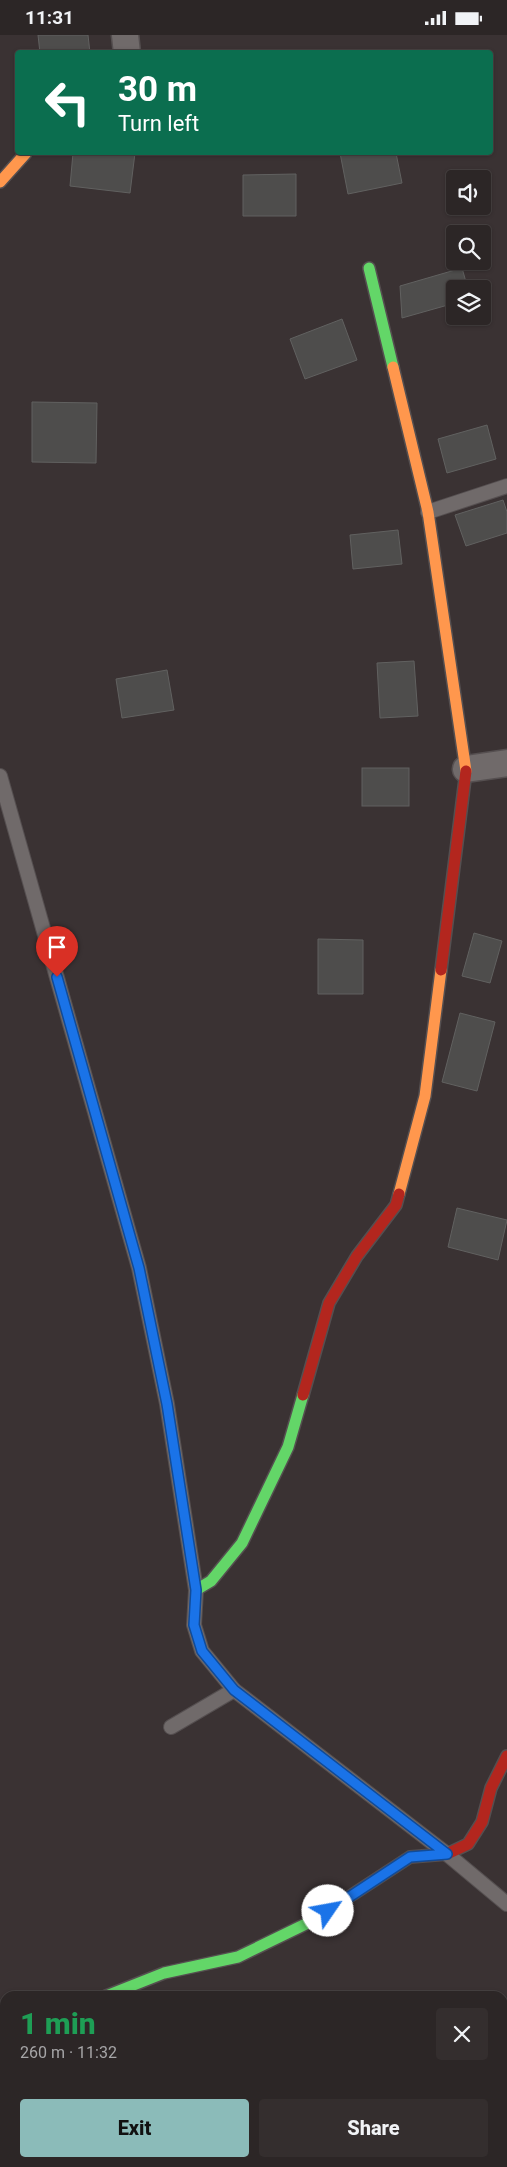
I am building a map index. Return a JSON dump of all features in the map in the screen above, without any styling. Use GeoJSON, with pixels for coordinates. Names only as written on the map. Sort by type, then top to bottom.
{"type":"FeatureCollection","features":[{"type":"Feature","properties":{"kind":"street"},"geometry":{"type":"LineString","coordinates":[[125,35],[127,50]]}},
{"type":"Feature","properties":{"kind":"street"},"geometry":{"type":"LineString","coordinates":[[0,182],[24,155]]}},
{"type":"Feature","properties":{"kind":"street"},"geometry":{"type":"LineString","coordinates":[[196,1590],[211,1581],[242,1543],[288,1447],[330,1303],[357,1256],[396,1205],[425,1096],[466,769],[446,645],[428,512],[369,268]]}},
{"type":"Feature","properties":{"kind":"street"},"geometry":{"type":"LineString","coordinates":[[466,769],[507,763]]}},
{"type":"Feature","properties":{"kind":"street"},"geometry":{"type":"LineString","coordinates":[[119,1991],[164,1973],[238,1957],[312,1921],[410,1857],[447,1854],[468,1844],[482,1822],[491,1788],[507,1756]]}},
{"type":"Feature","properties":{"kind":"lane"},"geometry":{"type":"LineString","coordinates":[[428,512],[507,486]]}},
{"type":"Feature","properties":{"kind":"lane"},"geometry":{"type":"LineString","coordinates":[[0,776],[139,1268],[167,1404],[196,1590],[194,1625],[202,1651],[234,1690],[447,1854],[507,1904]]}},
{"type":"Feature","properties":{"kind":"lane"},"geometry":{"type":"LineString","coordinates":[[171,1727],[234,1690]]}},
{"type":"Feature","properties":{"kind":"building"},"geometry":{"type":"Polygon","coordinates":[[[38,35],[88,35],[90,50],[40,50],[38,35]]]}},
{"type":"Feature","properties":{"kind":"building"},"geometry":{"type":"Polygon","coordinates":[[[73,155],[135,155],[130,193],[70,186],[73,155]]]}},
{"type":"Feature","properties":{"kind":"building"},"geometry":{"type":"Polygon","coordinates":[[[340,155],[396,155],[402,183],[348,194],[340,155]]]}},
{"type":"Feature","properties":{"kind":"building"},"geometry":{"type":"Polygon","coordinates":[[[296,174],[296,216],[243,216],[243,175],[296,174]]]}},
{"type":"Feature","properties":{"kind":"building"},"geometry":{"type":"Polygon","coordinates":[[[455,270],[463,270],[465,280],[446,280],[446,306],[402,318],[400,286],[455,270]]]}},
{"type":"Feature","properties":{"kind":"building"},"geometry":{"type":"Polygon","coordinates":[[[342,319],[357,360],[305,379],[290,339],[342,319]]]}},
{"type":"Feature","properties":{"kind":"building"},"geometry":{"type":"Polygon","coordinates":[[[32,402],[97,403],[96,463],[32,462],[32,402]]]}},
{"type":"Feature","properties":{"kind":"building"},"geometry":{"type":"Polygon","coordinates":[[[487,425],[496,459],[447,473],[438,439],[487,425]]]}},
{"type":"Feature","properties":{"kind":"building"},"geometry":{"type":"Polygon","coordinates":[[[503,500],[507,512],[507,533],[466,546],[455,515],[503,500]]]}},
{"type":"Feature","properties":{"kind":"building"},"geometry":{"type":"Polygon","coordinates":[[[398,530],[402,564],[353,569],[350,535],[398,530]]]}},
{"type":"Feature","properties":{"kind":"building"},"geometry":{"type":"Polygon","coordinates":[[[414,661],[418,716],[380,718],[377,663],[414,661]]]}},
{"type":"Feature","properties":{"kind":"building"},"geometry":{"type":"Polygon","coordinates":[[[167,670],[174,710],[122,718],[116,679],[167,670]]]}},
{"type":"Feature","properties":{"kind":"building"},"geometry":{"type":"Polygon","coordinates":[[[362,768],[409,768],[409,806],[362,806],[362,768]]]}},
{"type":"Feature","properties":{"kind":"building"},"geometry":{"type":"Polygon","coordinates":[[[474,933],[502,941],[490,983],[462,976],[474,933]]]}},
{"type":"Feature","properties":{"kind":"building"},"geometry":{"type":"Polygon","coordinates":[[[318,939],[363,940],[363,994],[318,994],[318,939]]]}},
{"type":"Feature","properties":{"kind":"building"},"geometry":{"type":"Polygon","coordinates":[[[460,1013],[495,1022],[477,1091],[442,1082],[460,1013]]]}},
{"type":"Feature","properties":{"kind":"building"},"geometry":{"type":"Polygon","coordinates":[[[457,1208],[507,1220],[498,1260],[448,1247],[457,1208]]]}},
{"type":"Feature","properties":{"kind":"traffic: fast"},"geometry":{"type":"LineString","coordinates":[[369,268],[393,367]]}},
{"type":"Feature","properties":{"kind":"traffic: fast"},"geometry":{"type":"LineString","coordinates":[[196,1590],[211,1581],[242,1543],[288,1447],[303,1395]]}},
{"type":"Feature","properties":{"kind":"traffic: fast"},"geometry":{"type":"LineString","coordinates":[[119,1991],[164,1973],[238,1957],[312,1921],[329,1910]]}},
{"type":"Feature","properties":{"kind":"traffic: slow"},"geometry":{"type":"LineString","coordinates":[[0,182],[24,155]]}},
{"type":"Feature","properties":{"kind":"traffic: slow"},"geometry":{"type":"LineString","coordinates":[[393,367],[428,512],[466,771]]}},
{"type":"Feature","properties":{"kind":"traffic: slow"},"geometry":{"type":"LineString","coordinates":[[399,1194],[425,1096],[441,970]]}},
{"type":"Feature","properties":{"kind":"traffic: jam"},"geometry":{"type":"LineString","coordinates":[[441,970],[466,771]]}},
{"type":"Feature","properties":{"kind":"traffic: jam"},"geometry":{"type":"LineString","coordinates":[[303,1395],[329,1303],[357,1256],[396,1205],[399,1194]]}},
{"type":"Feature","properties":{"kind":"traffic: jam"},"geometry":{"type":"LineString","coordinates":[[329,1910],[410,1857],[447,1854],[468,1844],[482,1822],[491,1788],[507,1756]]}},
{"type":"Feature","properties":{"kind":"route"},"geometry":{"type":"LineString","coordinates":[[57,977],[139,1268],[167,1404],[196,1590],[194,1625],[202,1651],[234,1690],[447,1854],[410,1857],[328,1911]]}}]}
